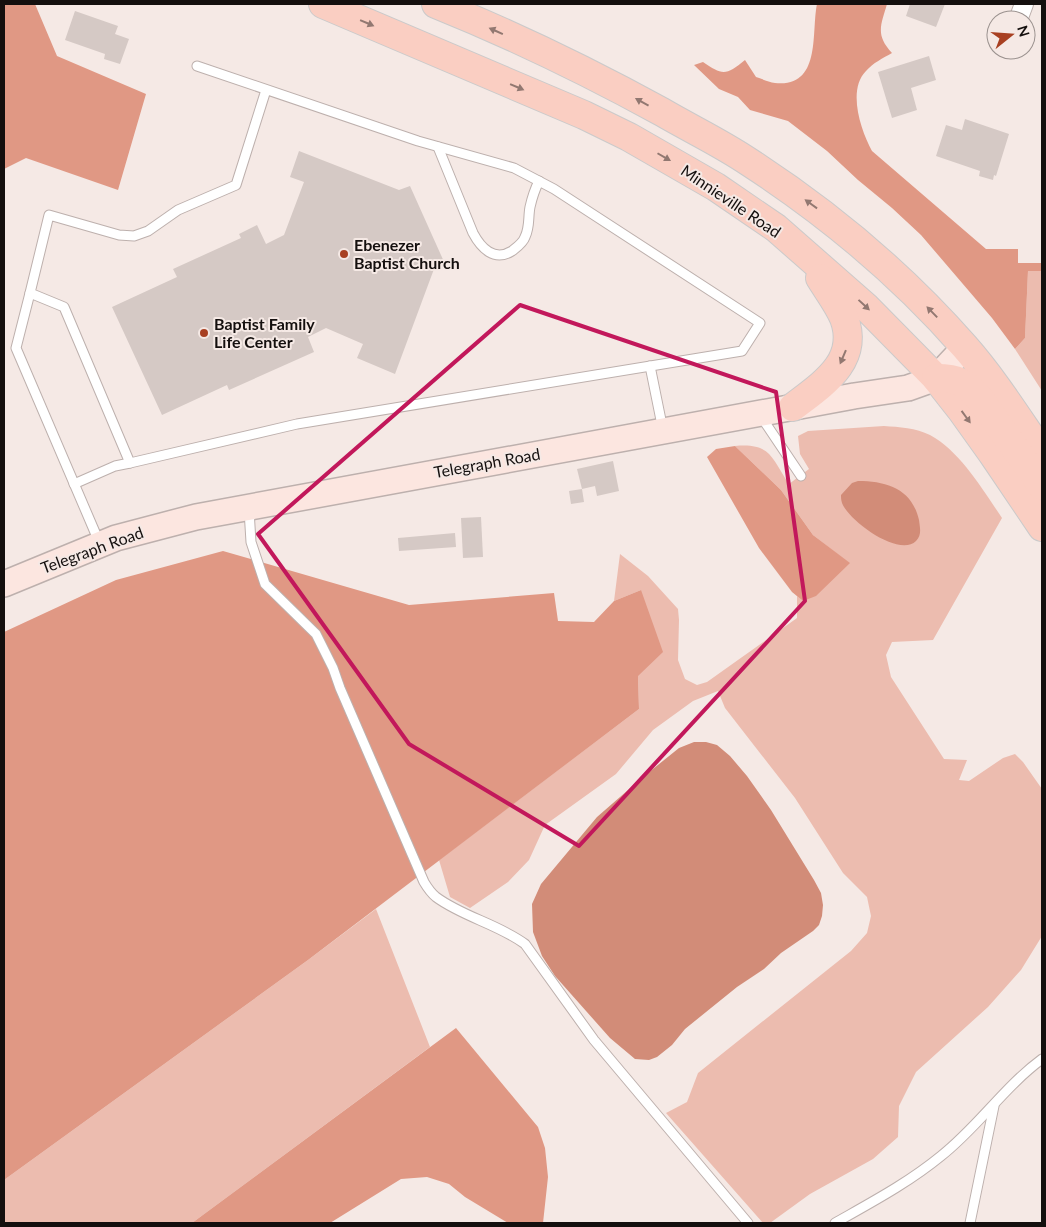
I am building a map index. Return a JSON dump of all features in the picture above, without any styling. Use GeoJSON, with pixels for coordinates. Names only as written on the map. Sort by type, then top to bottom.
{"type":"FeatureCollection","features":[{"type":"Feature","properties":{"kind":"main road","name":"Minnieville Road"},"geometry":{"type":"LineString","coordinates":[[323,4],[584,115],[629,137],[716,187],[776,228],[866,307],[936,378],[987,446],[1042,527]]}},
{"type":"Feature","properties":{"kind":"main road"},"geometry":{"type":"LineString","coordinates":[[436,4],[613,85],[748,160],[812,205],[857,241],[900,280],[965,348],[1042,453]]}},
{"type":"Feature","properties":{"kind":"main road"},"geometry":{"type":"LineString","coordinates":[[793,407],[833,375],[846,352],[848,340],[844,318],[840,310],[803,251]]}},
{"type":"Feature","properties":{"kind":"main road","name":"Telegraph Road"},"geometry":{"type":"LineString","coordinates":[[4,584],[100,544],[150,528],[196,517],[759,413],[908,388],[936,378],[965,348]]}},
{"type":"Feature","properties":{"kind":"main road"},"geometry":{"type":"LineString","coordinates":[[936,378],[961,381],[971,388],[1042,486]]}},
{"type":"Feature","properties":{"kind":"lane"},"geometry":{"type":"LineString","coordinates":[[74,484],[115,466],[297,424],[742,351],[760,323],[554,189],[514,168],[438,147],[196,66]]}},
{"type":"Feature","properties":{"kind":"lane"},"geometry":{"type":"LineString","coordinates":[[100,544],[16,348],[49,216],[119,235],[134,236],[148,231],[178,210],[236,185],[266,90]]}},
{"type":"Feature","properties":{"kind":"lane"},"geometry":{"type":"LineString","coordinates":[[438,147],[478,243],[494,254],[502,255],[511,252],[519,246],[525,237],[533,196],[539,181]]}},
{"type":"Feature","properties":{"kind":"lane"},"geometry":{"type":"LineString","coordinates":[[30,293],[64,307],[130,462]]}},
{"type":"Feature","properties":{"kind":"lane"},"geometry":{"type":"LineString","coordinates":[[650,366],[663,431]]}},
{"type":"Feature","properties":{"kind":"lane"},"geometry":{"type":"LineString","coordinates":[[759,413],[800,476]]}},
{"type":"Feature","properties":{"kind":"lane"},"geometry":{"type":"LineString","coordinates":[[249,507],[251,542],[265,584],[316,634],[333,668],[344,698],[424,882],[434,896],[456,909],[512,934],[525,944],[594,1040],[748,1223]]}},
{"type":"Feature","properties":{"kind":"lane"},"geometry":{"type":"LineString","coordinates":[[835,1223],[900,1186],[942,1156],[980,1122],[995,1103],[1030,1068],[1042,1059]]}},
{"type":"Feature","properties":{"kind":"lane"},"geometry":{"type":"LineString","coordinates":[[970,1223],[995,1103]]}},
{"type":"Feature","properties":{"kind":"highlighted area"},"geometry":{"type":"Polygon","coordinates":[[[520,305],[776,392],[805,601],[579,846],[409,744],[258,534],[520,305]]]}},
{"type":"Feature","properties":{"kind":"shaded area"},"geometry":{"type":"Polygon","coordinates":[[[4,4],[35,4],[57,56],[146,94],[118,190],[26,158],[4,169],[4,4]]]}},
{"type":"Feature","properties":{"kind":"shaded area"},"geometry":{"type":"Polygon","coordinates":[[[817,4],[887,4],[881,24],[881,35],[892,53],[866,71],[860,79],[857,89],[860,122],[872,151],[986,249],[1018,249],[1018,263],[1042,263],[1042,271],[1028,271],[1025,338],[1015,349],[992,318],[921,235],[892,208],[827,151],[788,121],[750,110],[738,97],[719,89],[694,65],[703,62],[724,72],[733,69],[745,60],[756,77],[768,81],[775,83],[790,82],[801,77],[807,68],[811,56],[817,4]]]}},
{"type":"Feature","properties":{"kind":"shaded area"},"geometry":{"type":"Polygon","coordinates":[[[1028,271],[1042,271],[1042,391],[1015,349],[1025,338],[1028,271]]]}},
{"type":"Feature","properties":{"kind":"shaded area"},"geometry":{"type":"Polygon","coordinates":[[[884,426],[919,431],[941,442],[970,472],[1002,518],[933,640],[892,642],[886,655],[891,677],[944,759],[967,760],[959,780],[969,781],[1003,758],[1015,754],[1042,789],[1042,936],[1021,970],[988,1007],[916,1072],[899,1106],[898,1137],[873,1159],[810,1194],[770,1223],[763,1223],[666,1113],[687,1102],[698,1073],[851,951],[867,933],[871,916],[867,897],[843,873],[795,798],[725,708],[718,691],[693,701],[653,730],[616,774],[545,825],[529,860],[508,882],[470,908],[450,897],[439,860],[639,709],[638,676],[641,590],[614,601],[620,554],[648,576],[678,609],[678,660],[685,679],[697,685],[707,682],[797,618],[797,596],[803,601],[849,563],[813,535],[781,490],[735,446],[756,447],[769,454],[789,484],[809,469],[800,454],[798,436],[808,431],[884,426]]]}},
{"type":"Feature","properties":{"kind":"shaded area"},"geometry":{"type":"Polygon","coordinates":[[[735,446],[781,490],[813,535],[850,563],[816,596],[803,601],[792,592],[759,548],[707,457],[716,449],[735,446]]]}},
{"type":"Feature","properties":{"kind":"shaded area"},"geometry":{"type":"Polygon","coordinates":[[[858,481],[888,485],[897,489],[911,501],[916,509],[919,520],[920,534],[916,541],[908,545],[898,545],[887,541],[864,527],[846,510],[842,503],[841,495],[852,483],[858,481]]]}},
{"type":"Feature","properties":{"kind":"shaded area"},"geometry":{"type":"Polygon","coordinates":[[[223,551],[409,605],[554,593],[558,621],[594,622],[614,601],[641,590],[663,652],[638,676],[639,709],[308,960],[4,1180],[4,632],[116,580],[223,551]]]}},
{"type":"Feature","properties":{"kind":"shaded area"},"geometry":{"type":"Polygon","coordinates":[[[694,742],[706,742],[717,745],[730,756],[747,776],[771,810],[821,893],[822,916],[819,925],[813,931],[781,953],[764,969],[737,987],[685,1029],[672,1045],[657,1057],[649,1060],[635,1059],[610,1038],[555,976],[542,956],[533,932],[532,904],[541,884],[597,817],[679,748],[694,742]]]}},
{"type":"Feature","properties":{"kind":"shaded area"},"geometry":{"type":"Polygon","coordinates":[[[376,909],[430,1047],[192,1223],[4,1223],[4,1180],[376,909]]]}},
{"type":"Feature","properties":{"kind":"shaded area"},"geometry":{"type":"Polygon","coordinates":[[[456,1028],[538,1127],[545,1148],[548,1177],[543,1223],[508,1223],[465,1197],[449,1184],[427,1177],[401,1179],[330,1223],[192,1223],[456,1028]]]}},
{"type":"Feature","properties":{"kind":"building"},"geometry":{"type":"Polygon","coordinates":[[[910,4],[945,4],[936,27],[906,16],[910,4]]]}},
{"type":"Feature","properties":{"kind":"building"},"geometry":{"type":"Polygon","coordinates":[[[75,11],[118,26],[115,34],[129,39],[120,64],[104,59],[105,54],[65,40],[75,11]]]}},
{"type":"Feature","properties":{"kind":"building"},"geometry":{"type":"Polygon","coordinates":[[[929,56],[936,80],[911,88],[917,110],[892,118],[878,72],[929,56]]]}},
{"type":"Feature","properties":{"kind":"building"},"geometry":{"type":"Polygon","coordinates":[[[965,119],[1009,134],[996,176],[994,175],[993,180],[979,176],[980,171],[936,156],[946,125],[962,130],[965,119]]]}},
{"type":"Feature","properties":{"kind":"building"},"geometry":{"type":"Polygon","coordinates":[[[299,151],[399,190],[410,186],[445,264],[434,269],[395,374],[357,358],[363,344],[326,328],[308,337],[314,352],[229,390],[227,385],[162,415],[112,307],[177,277],[173,269],[241,238],[239,234],[257,225],[266,244],[284,235],[304,182],[290,177],[299,151]]]}},
{"type":"Feature","properties":{"kind":"building"},"geometry":{"type":"Polygon","coordinates":[[[613,461],[619,491],[597,496],[595,486],[582,489],[577,469],[613,461]]]}},
{"type":"Feature","properties":{"kind":"building"},"geometry":{"type":"Polygon","coordinates":[[[582,489],[584,502],[571,504],[569,491],[582,489]]]}},
{"type":"Feature","properties":{"kind":"building"},"geometry":{"type":"Polygon","coordinates":[[[481,517],[483,557],[463,558],[461,518],[481,517]]]}},
{"type":"Feature","properties":{"kind":"building"},"geometry":{"type":"Polygon","coordinates":[[[455,533],[456,547],[399,551],[398,538],[455,533]]]}},
{"type":"Feature","properties":{"kind":"place","name":"Ebenezer Baptist Church"},"geometry":{"type":"Point","coordinates":[344,254]}},
{"type":"Feature","properties":{"kind":"place","name":"Baptist Family Life Center"},"geometry":{"type":"Point","coordinates":[204,333]}}]}
